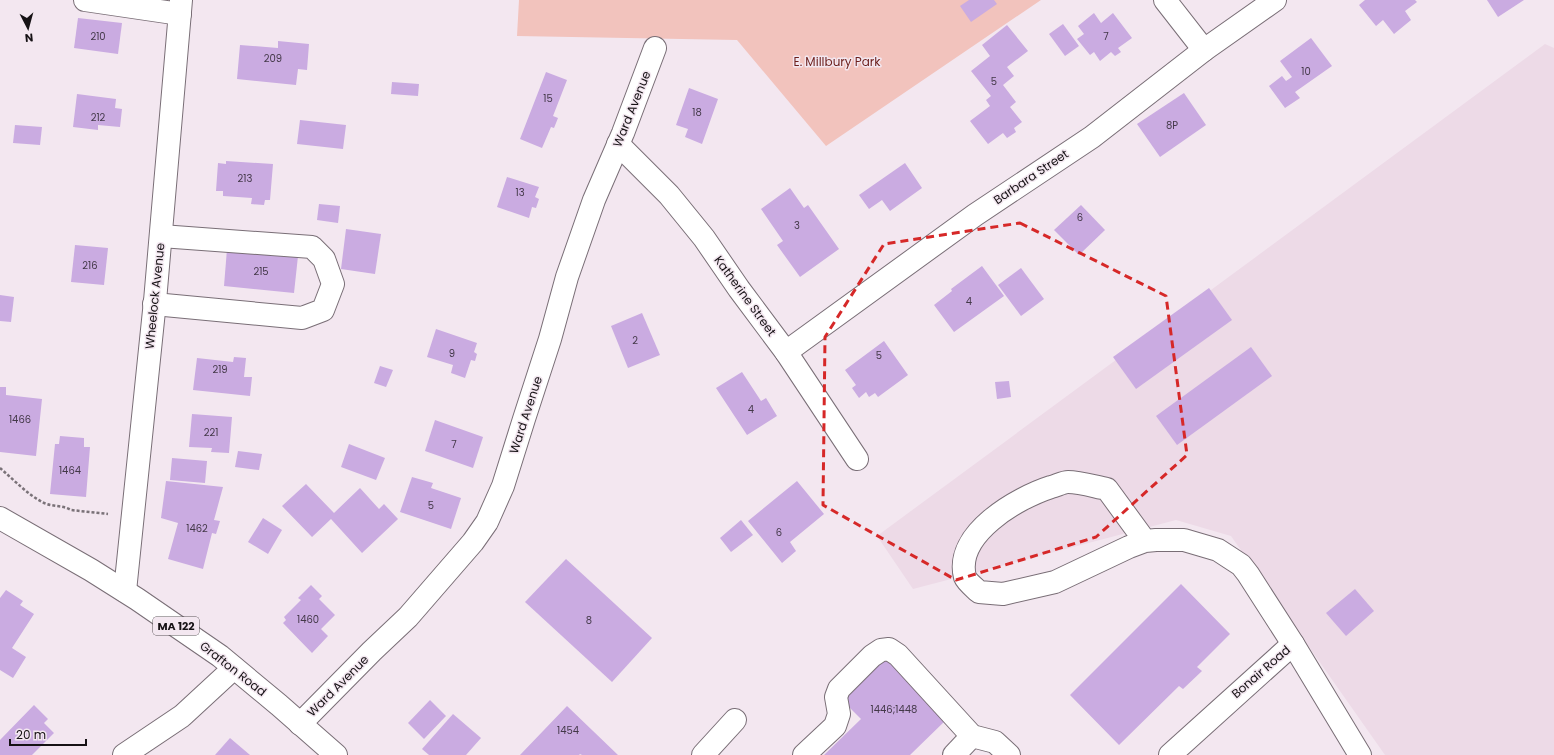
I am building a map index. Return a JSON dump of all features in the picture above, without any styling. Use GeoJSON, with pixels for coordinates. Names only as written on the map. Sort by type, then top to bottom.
{"type":"FeatureCollection","features":[{"type":"Feature","properties":{"kind":"main road"},"geometry":{"type":"LineString","coordinates":[[85,0],[180,7]]}},
{"type":"Feature","properties":{"kind":"main road"},"geometry":{"type":"LineString","coordinates":[[1165,0],[1204,50]]}},
{"type":"Feature","properties":{"kind":"main road","name":"Barbara Street"},"geometry":{"type":"LineString","coordinates":[[786,352],[975,215],[1092,137],[1204,50],[1275,0]]}},
{"type":"Feature","properties":{"kind":"main road","name":"Wheelock Avenue"},"geometry":{"type":"LineString","coordinates":[[125,591],[161,236],[180,7]]}},
{"type":"Feature","properties":{"kind":"main road","name":"Ward Avenue"},"geometry":{"type":"LineString","coordinates":[[300,724],[408,617],[473,542],[487,522],[503,486],[550,339],[572,263],[594,200],[656,48]]}},
{"type":"Feature","properties":{"kind":"main road","name":"Katherine Street"},"geometry":{"type":"LineString","coordinates":[[618,144],[669,195],[704,238],[739,289],[786,352],[857,459]]}},
{"type":"Feature","properties":{"kind":"main road"},"geometry":{"type":"LineString","coordinates":[[154,304],[302,318],[323,310],[333,284],[324,259],[312,247],[161,236]]}},
{"type":"Feature","properties":{"kind":"main road"},"geometry":{"type":"LineString","coordinates":[[1145,541],[1107,489],[1068,482],[1034,492],[1007,508],[981,529],[968,546],[963,562],[966,578],[979,592],[1003,594],[1055,582],[1145,541],[1184,540],[1218,550],[1241,565],[1293,644]]}},
{"type":"Feature","properties":{"kind":"main road","name":"Grafton Road"},"geometry":{"type":"LineString","coordinates":[[0,518],[86,566],[220,656],[336,755]]}},
{"type":"Feature","properties":{"kind":"main road","name":"Bonair Road"},"geometry":{"type":"LineString","coordinates":[[1170,755],[1293,644],[1360,755]]}},
{"type":"Feature","properties":{"kind":"main road"},"geometry":{"type":"LineString","coordinates":[[804,755],[834,726],[839,714],[836,697],[839,689],[872,656],[881,650],[889,649],[898,655],[972,736],[995,742],[1009,755]]}},
{"type":"Feature","properties":{"kind":"main road"},"geometry":{"type":"LineString","coordinates":[[124,755],[182,716],[234,668]]}},
{"type":"Feature","properties":{"kind":"main road"},"geometry":{"type":"LineString","coordinates":[[703,755],[735,720]]}},
{"type":"Feature","properties":{"kind":"main road"},"geometry":{"type":"LineString","coordinates":[[954,755],[972,736]]}},
{"type":"Feature","properties":{"kind":"path"},"geometry":{"type":"LineString","coordinates":[[0,468],[32,496],[46,504],[71,510],[108,514]]}},
{"type":"Feature","properties":{"kind":"highlighted area"},"geometry":{"type":"Polygon","coordinates":[[[1020,223],[1166,296],[1187,455],[1096,537],[956,580],[823,505],[825,337],[884,244],[1020,223]]]}},
{"type":"Feature","properties":{"kind":"shaded area"},"geometry":{"type":"Polygon","coordinates":[[[1545,44],[1554,48],[1554,755],[1385,755],[1231,536],[1176,520],[913,589],[877,536],[1545,44]]]}},
{"type":"Feature","properties":{"kind":"green space","name":"E. Millbury Park"},"geometry":{"type":"Polygon","coordinates":[[[519,0],[1041,0],[826,146],[737,40],[517,36],[519,0]]]}},
{"type":"Feature","properties":{"kind":"building"},"geometry":{"type":"Polygon","coordinates":[[[969,0],[994,0],[997,4],[971,22],[960,6],[969,0]]]}},
{"type":"Feature","properties":{"kind":"building"},"geometry":{"type":"Polygon","coordinates":[[[1365,0],[1415,0],[1417,2],[1405,11],[1411,20],[1394,34],[1383,20],[1376,26],[1359,5],[1365,0]]]}},
{"type":"Feature","properties":{"kind":"building"},"geometry":{"type":"Polygon","coordinates":[[[1487,0],[1524,0],[1498,17],[1487,0]]]}},
{"type":"Feature","properties":{"kind":"building"},"geometry":{"type":"Polygon","coordinates":[[[1094,13],[1101,23],[1113,13],[1132,38],[1118,48],[1121,52],[1115,56],[1111,52],[1100,61],[1094,52],[1090,55],[1077,39],[1084,34],[1078,26],[1094,13]]]}},
{"type":"Feature","properties":{"kind":"building"},"geometry":{"type":"Polygon","coordinates":[[[78,18],[122,23],[118,54],[74,48],[78,18]]]}},
{"type":"Feature","properties":{"kind":"building"},"geometry":{"type":"Polygon","coordinates":[[[1063,24],[1079,46],[1065,56],[1049,34],[1063,24]]]}},
{"type":"Feature","properties":{"kind":"building"},"geometry":{"type":"Polygon","coordinates":[[[1007,25],[1028,51],[1007,67],[1014,76],[1003,85],[1016,102],[1010,107],[1022,122],[1014,128],[1016,132],[1007,138],[1003,133],[988,144],[970,121],[990,106],[986,100],[991,96],[971,71],[990,56],[982,45],[1007,25]]]}},
{"type":"Feature","properties":{"kind":"building"},"geometry":{"type":"Polygon","coordinates":[[[1311,38],[1332,66],[1295,92],[1300,98],[1285,108],[1269,86],[1282,76],[1286,81],[1292,77],[1280,61],[1311,38]]]}},
{"type":"Feature","properties":{"kind":"building"},"geometry":{"type":"Polygon","coordinates":[[[278,41],[309,44],[307,70],[298,69],[296,85],[237,79],[240,45],[278,48],[278,41]]]}},
{"type":"Feature","properties":{"kind":"building"},"geometry":{"type":"Polygon","coordinates":[[[546,72],[567,80],[553,116],[558,118],[554,128],[551,127],[542,148],[520,139],[546,72]]]}},
{"type":"Feature","properties":{"kind":"building"},"geometry":{"type":"Polygon","coordinates":[[[392,82],[419,84],[418,96],[391,94],[392,82]]]}},
{"type":"Feature","properties":{"kind":"building"},"geometry":{"type":"Polygon","coordinates":[[[689,88],[718,99],[702,144],[685,137],[688,129],[676,125],[689,88]]]}},
{"type":"Feature","properties":{"kind":"building"},"geometry":{"type":"Polygon","coordinates":[[[1184,93],[1206,125],[1160,157],[1137,124],[1184,93]]]}},
{"type":"Feature","properties":{"kind":"building"},"geometry":{"type":"Polygon","coordinates":[[[77,94],[116,99],[115,108],[122,109],[120,127],[98,125],[98,130],[73,127],[77,94]]]}},
{"type":"Feature","properties":{"kind":"building"},"geometry":{"type":"Polygon","coordinates":[[[300,120],[346,125],[343,149],[297,144],[300,120]]]}},
{"type":"Feature","properties":{"kind":"building"},"geometry":{"type":"Polygon","coordinates":[[[15,125],[42,127],[40,145],[13,143],[15,125]]]}},
{"type":"Feature","properties":{"kind":"building"},"geometry":{"type":"Polygon","coordinates":[[[226,161],[273,164],[270,200],[265,200],[264,205],[251,204],[252,198],[223,196],[223,191],[216,191],[218,163],[226,164],[226,161]]]}},
{"type":"Feature","properties":{"kind":"building"},"geometry":{"type":"Polygon","coordinates":[[[905,163],[922,188],[890,211],[882,200],[869,209],[859,195],[905,163]]]}},
{"type":"Feature","properties":{"kind":"building"},"geometry":{"type":"Polygon","coordinates":[[[507,177],[539,187],[535,197],[539,199],[536,208],[532,207],[529,218],[497,207],[507,177]]]}},
{"type":"Feature","properties":{"kind":"building"},"geometry":{"type":"Polygon","coordinates":[[[790,188],[804,208],[808,205],[839,249],[800,277],[777,245],[783,241],[761,209],[790,188]]]}},
{"type":"Feature","properties":{"kind":"building"},"geometry":{"type":"Polygon","coordinates":[[[319,204],[340,206],[338,223],[317,220],[319,204]]]}},
{"type":"Feature","properties":{"kind":"building"},"geometry":{"type":"Polygon","coordinates":[[[1081,205],[1105,230],[1079,255],[1054,230],[1081,205]]]}},
{"type":"Feature","properties":{"kind":"building"},"geometry":{"type":"Polygon","coordinates":[[[346,229],[381,234],[375,274],[341,269],[346,229]]]}},
{"type":"Feature","properties":{"kind":"building"},"geometry":{"type":"Polygon","coordinates":[[[75,245],[108,248],[104,285],[71,282],[75,245]]]}},
{"type":"Feature","properties":{"kind":"building"},"geometry":{"type":"Polygon","coordinates":[[[227,249],[298,256],[294,293],[224,286],[227,249]]]}},
{"type":"Feature","properties":{"kind":"building"},"geometry":{"type":"Polygon","coordinates":[[[982,266],[1004,296],[954,332],[934,305],[952,291],[951,289],[982,266]]]}},
{"type":"Feature","properties":{"kind":"building"},"geometry":{"type":"Polygon","coordinates":[[[1021,268],[1044,299],[1021,316],[998,285],[1021,268]]]}},
{"type":"Feature","properties":{"kind":"building"},"geometry":{"type":"Polygon","coordinates":[[[1209,288],[1232,320],[1136,389],[1113,357],[1209,288]]]}},
{"type":"Feature","properties":{"kind":"building"},"geometry":{"type":"Polygon","coordinates":[[[0,295],[14,297],[11,322],[0,321],[0,295]]]}},
{"type":"Feature","properties":{"kind":"building"},"geometry":{"type":"Polygon","coordinates":[[[642,313],[660,355],[628,368],[611,326],[642,313]]]}},
{"type":"Feature","properties":{"kind":"building"},"geometry":{"type":"Polygon","coordinates":[[[436,329],[477,343],[474,352],[477,354],[475,361],[471,360],[465,378],[451,373],[453,365],[427,357],[436,329]]]}},
{"type":"Feature","properties":{"kind":"building"},"geometry":{"type":"Polygon","coordinates":[[[884,341],[908,375],[878,397],[875,393],[869,397],[866,392],[859,398],[852,388],[856,385],[845,370],[884,341]]]}},
{"type":"Feature","properties":{"kind":"building"},"geometry":{"type":"Polygon","coordinates":[[[1251,347],[1272,376],[1177,445],[1156,416],[1251,347]]]}},
{"type":"Feature","properties":{"kind":"building"},"geometry":{"type":"Polygon","coordinates":[[[234,357],[246,358],[244,377],[252,377],[250,396],[193,390],[197,358],[233,362],[234,357]]]}},
{"type":"Feature","properties":{"kind":"building"},"geometry":{"type":"Polygon","coordinates":[[[380,366],[393,370],[386,387],[374,383],[380,366]]]}},
{"type":"Feature","properties":{"kind":"building"},"geometry":{"type":"Polygon","coordinates":[[[742,372],[761,401],[766,398],[777,416],[747,435],[716,388],[742,372]]]}},
{"type":"Feature","properties":{"kind":"building"},"geometry":{"type":"Polygon","coordinates":[[[1009,381],[1011,397],[997,399],[995,382],[1009,381]]]}},
{"type":"Feature","properties":{"kind":"building"},"geometry":{"type":"Polygon","coordinates":[[[0,387],[6,387],[6,395],[42,399],[36,456],[0,452],[0,387]]]}},
{"type":"Feature","properties":{"kind":"building"},"geometry":{"type":"Polygon","coordinates":[[[192,414],[232,417],[229,453],[211,452],[212,448],[189,447],[192,414]]]}},
{"type":"Feature","properties":{"kind":"building"},"geometry":{"type":"Polygon","coordinates":[[[435,420],[483,437],[473,468],[425,451],[435,420]]]}},
{"type":"Feature","properties":{"kind":"building"},"geometry":{"type":"Polygon","coordinates":[[[60,436],[84,438],[84,447],[90,447],[86,497],[50,494],[55,444],[59,444],[60,436]]]}},
{"type":"Feature","properties":{"kind":"building"},"geometry":{"type":"Polygon","coordinates":[[[349,444],[385,458],[376,480],[341,467],[349,444]]]}},
{"type":"Feature","properties":{"kind":"building"},"geometry":{"type":"Polygon","coordinates":[[[238,451],[262,454],[259,470],[235,467],[238,451]]]}},
{"type":"Feature","properties":{"kind":"building"},"geometry":{"type":"Polygon","coordinates":[[[172,458],[207,461],[205,483],[170,480],[172,458]]]}},
{"type":"Feature","properties":{"kind":"building"},"geometry":{"type":"Polygon","coordinates":[[[412,477],[433,483],[431,488],[461,498],[451,529],[400,512],[412,477]]]}},
{"type":"Feature","properties":{"kind":"building"},"geometry":{"type":"Polygon","coordinates":[[[166,481],[223,487],[214,520],[220,521],[216,534],[212,533],[203,569],[168,559],[178,523],[161,518],[166,481]]]}},
{"type":"Feature","properties":{"kind":"building"},"geometry":{"type":"Polygon","coordinates":[[[797,481],[824,514],[790,542],[796,551],[782,563],[748,521],[797,481]]]}},
{"type":"Feature","properties":{"kind":"building"},"geometry":{"type":"Polygon","coordinates":[[[306,484],[334,513],[360,488],[379,509],[384,504],[398,519],[362,553],[331,519],[312,537],[282,506],[306,484]]]}},
{"type":"Feature","properties":{"kind":"building"},"geometry":{"type":"Polygon","coordinates":[[[263,518],[282,530],[268,554],[248,542],[263,518]]]}},
{"type":"Feature","properties":{"kind":"building"},"geometry":{"type":"Polygon","coordinates":[[[741,520],[753,535],[731,552],[720,538],[741,520]]]}},
{"type":"Feature","properties":{"kind":"building"},"geometry":{"type":"Polygon","coordinates":[[[566,559],[652,638],[612,682],[525,602],[566,559]]]}},
{"type":"Feature","properties":{"kind":"building"},"geometry":{"type":"Polygon","coordinates":[[[1181,584],[1230,634],[1197,667],[1202,671],[1183,689],[1179,686],[1119,745],[1070,695],[1181,584]]]}},
{"type":"Feature","properties":{"kind":"building"},"geometry":{"type":"Polygon","coordinates":[[[311,585],[322,596],[319,599],[335,615],[321,629],[328,636],[312,653],[283,623],[286,620],[284,617],[301,600],[298,598],[311,585]]]}},
{"type":"Feature","properties":{"kind":"building"},"geometry":{"type":"Polygon","coordinates":[[[1355,589],[1374,611],[1346,636],[1326,613],[1355,589]]]}},
{"type":"Feature","properties":{"kind":"building"},"geometry":{"type":"Polygon","coordinates":[[[6,590],[23,601],[20,605],[34,614],[12,648],[26,657],[13,678],[0,670],[0,598],[6,590]]]}},
{"type":"Feature","properties":{"kind":"building"},"geometry":{"type":"Polygon","coordinates":[[[885,655],[947,719],[910,755],[824,755],[861,719],[840,698],[885,655]]]}},
{"type":"Feature","properties":{"kind":"building"},"geometry":{"type":"Polygon","coordinates":[[[430,700],[446,716],[424,739],[408,723],[430,700]]]}},
{"type":"Feature","properties":{"kind":"building"},"geometry":{"type":"Polygon","coordinates":[[[34,705],[48,719],[44,723],[54,733],[32,755],[0,755],[0,740],[34,705]]]}},
{"type":"Feature","properties":{"kind":"building"},"geometry":{"type":"Polygon","coordinates":[[[567,706],[618,755],[520,755],[567,706]]]}},
{"type":"Feature","properties":{"kind":"building"},"geometry":{"type":"Polygon","coordinates":[[[453,714],[481,738],[466,755],[429,755],[422,749],[453,714]]]}},
{"type":"Feature","properties":{"kind":"building"},"geometry":{"type":"Polygon","coordinates":[[[230,738],[250,755],[215,755],[230,738]]]}}]}
